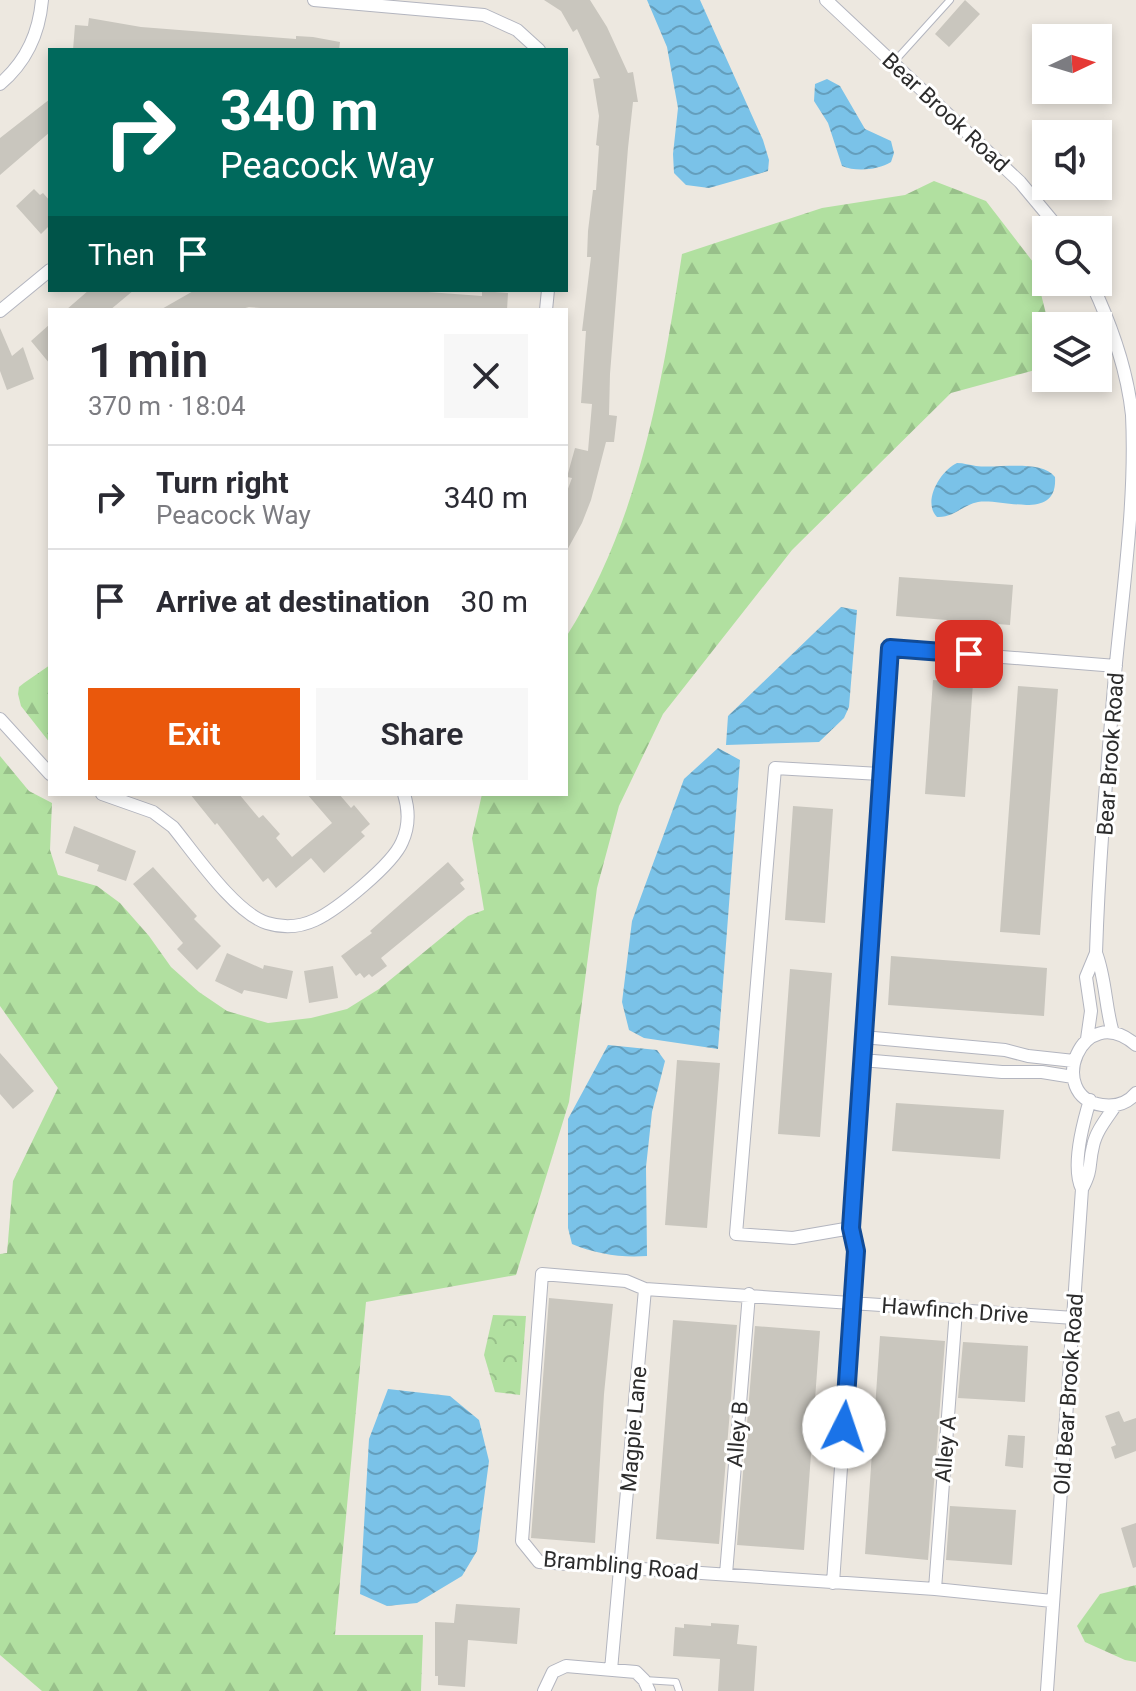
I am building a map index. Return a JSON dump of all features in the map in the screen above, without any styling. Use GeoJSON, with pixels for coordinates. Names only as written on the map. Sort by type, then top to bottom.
{"type":"FeatureCollection","features":[{"type":"Feature","properties":{"kind":"street"},"geometry":{"type":"LineString","coordinates":[[0,84],[15,70],[30,48],[39,23],[42,0]]}},
{"type":"Feature","properties":{"kind":"street"},"geometry":{"type":"LineString","coordinates":[[314,0],[455,6],[501,21],[524,35],[537,48]]}},
{"type":"Feature","properties":{"kind":"street","name":"Bear Brook Road"},"geometry":{"type":"LineString","coordinates":[[826,0],[1020,182],[1048,216]]}},
{"type":"Feature","properties":{"kind":"street"},"geometry":{"type":"LineString","coordinates":[[0,311],[48,272]]}},
{"type":"Feature","properties":{"kind":"street","name":"Bear Brook Road"},"geometry":{"type":"LineString","coordinates":[[1073,1077],[1074,1061],[1087,1039],[1091,1011],[1086,977],[1096,953],[1116,666],[1131,555],[1135,490],[1132,414],[1117,345],[1097,296]]}},
{"type":"Feature","properties":{"kind":"street"},"geometry":{"type":"LineString","coordinates":[[833,1583],[856,1251],[851,1228],[890,648],[1116,666]]}},
{"type":"Feature","properties":{"kind":"street"},"geometry":{"type":"LineString","coordinates":[[0,719],[48,772]]}},
{"type":"Feature","properties":{"kind":"street"},"geometry":{"type":"LineString","coordinates":[[851,1228],[793,1238],[736,1234],[775,768],[880,774]]}},
{"type":"Feature","properties":{"kind":"street"},"geometry":{"type":"LineString","coordinates":[[108,796],[147,809],[166,820],[248,913],[269,923],[293,926],[326,914],[391,859],[407,827],[408,809],[405,796]]}},
{"type":"Feature","properties":{"kind":"street"},"geometry":{"type":"LineString","coordinates":[[1096,953],[1113,1033]]}},
{"type":"Feature","properties":{"kind":"street"},"geometry":{"type":"LineString","coordinates":[[1087,1039],[1100,1033],[1113,1033],[1136,1045]]}},
{"type":"Feature","properties":{"kind":"street"},"geometry":{"type":"LineString","coordinates":[[863,1037],[1005,1050],[1074,1061]]}},
{"type":"Feature","properties":{"kind":"street"},"geometry":{"type":"LineString","coordinates":[[862,1060],[1002,1072],[1042,1072],[1073,1077],[1078,1088],[1098,1105],[1115,1106],[1135,1097]]}},
{"type":"Feature","properties":{"kind":"street"},"geometry":{"type":"LineString","coordinates":[[1082,1189],[1076,1178],[1083,1124],[1090,1100]]}},
{"type":"Feature","properties":{"kind":"street","name":"Old Bear Brook Road"},"geometry":{"type":"LineString","coordinates":[[1047,1691],[1082,1189],[1091,1172],[1093,1145],[1115,1106]]}},
{"type":"Feature","properties":{"kind":"street","name":"Brambling Road"},"geometry":{"type":"LineString","coordinates":[[645,1289],[626,1281],[542,1274],[522,1541],[539,1562],[935,1589],[1052,1601]]}},
{"type":"Feature","properties":{"kind":"street","name":"Hawfinch Drive"},"geometry":{"type":"LineString","coordinates":[[645,1289],[1074,1318]]}},
{"type":"Feature","properties":{"kind":"street","name":"Magpie Lane"},"geometry":{"type":"LineString","coordinates":[[611,1670],[645,1289]]}},
{"type":"Feature","properties":{"kind":"street","name":"Alley B"},"geometry":{"type":"LineString","coordinates":[[726,1574],[749,1294]]}},
{"type":"Feature","properties":{"kind":"street","name":"Alley A"},"geometry":{"type":"LineString","coordinates":[[935,1589],[956,1310]]}},
{"type":"Feature","properties":{"kind":"street"},"geometry":{"type":"LineString","coordinates":[[544,1691],[549,1677],[566,1666],[636,1672],[647,1686]]}},
{"type":"Feature","properties":{"kind":"lane"},"geometry":{"type":"LineString","coordinates":[[893,63],[950,0]]}},
{"type":"Feature","properties":{"kind":"lane"},"geometry":{"type":"LineString","coordinates":[[647,1686],[676,1682],[679,1691]]}},
{"type":"Feature","properties":{"kind":"green space"},"geometry":{"type":"Polygon","coordinates":[[[934,181],[986,201],[1032,261],[1032,296],[1042,296],[1046,312],[1032,312],[1032,371],[951,393],[792,550],[663,714],[619,806],[597,888],[569,1102],[516,1275],[366,1302],[335,1635],[423,1635],[421,1691],[42,1691],[0,1655],[0,1254],[7,1253],[13,1181],[58,1088],[0,1006],[0,756],[29,791],[52,803],[50,850],[58,875],[97,886],[120,903],[171,967],[227,1011],[268,1023],[311,1018],[347,1009],[379,989],[468,916],[484,910],[472,838],[482,796],[568,796],[568,633],[591,593],[630,500],[656,403],[682,254],[822,208],[905,195],[934,181]]]}},
{"type":"Feature","properties":{"kind":"green space"},"geometry":{"type":"Polygon","coordinates":[[[48,666],[48,740],[21,706],[19,687],[48,666]]]}},
{"type":"Feature","properties":{"kind":"green space"},"geometry":{"type":"Polygon","coordinates":[[[493,1315],[526,1316],[520,1395],[495,1392],[484,1355],[493,1315]]]}},
{"type":"Feature","properties":{"kind":"green space"},"geometry":{"type":"Polygon","coordinates":[[[1136,1585],[1136,1662],[1085,1642],[1077,1626],[1100,1594],[1136,1585]]]}},
{"type":"Feature","properties":{"kind":"water"},"geometry":{"type":"Polygon","coordinates":[[[647,0],[700,0],[763,140],[769,160],[768,171],[709,188],[686,185],[674,173],[678,108],[667,47],[647,0]]]}},
{"type":"Feature","properties":{"kind":"water"},"geometry":{"type":"Polygon","coordinates":[[[827,79],[840,86],[865,129],[891,141],[894,153],[891,162],[867,169],[842,166],[828,123],[814,101],[815,84],[827,79]]]}},
{"type":"Feature","properties":{"kind":"water"},"geometry":{"type":"Polygon","coordinates":[[[957,463],[1040,468],[1055,477],[1054,491],[1039,504],[978,502],[948,516],[937,517],[931,503],[932,495],[939,480],[957,463]]]}},
{"type":"Feature","properties":{"kind":"water"},"geometry":{"type":"Polygon","coordinates":[[[841,607],[857,610],[849,707],[844,718],[819,742],[726,745],[728,716],[841,607]]]}},
{"type":"Feature","properties":{"kind":"water"},"geometry":{"type":"Polygon","coordinates":[[[718,748],[740,760],[718,1049],[644,1038],[629,1030],[622,1002],[632,921],[684,779],[718,748]]]}},
{"type":"Feature","properties":{"kind":"water"},"geometry":{"type":"Polygon","coordinates":[[[608,1045],[657,1050],[665,1061],[652,1112],[646,1167],[647,1256],[609,1254],[572,1244],[568,1228],[568,1119],[608,1045]]]}},
{"type":"Feature","properties":{"kind":"water"},"geometry":{"type":"Polygon","coordinates":[[[388,1389],[450,1396],[479,1420],[489,1461],[477,1551],[462,1576],[417,1603],[387,1606],[360,1594],[369,1439],[388,1389]]]}},
{"type":"Feature","properties":{"kind":"building"},"geometry":{"type":"Polygon","coordinates":[[[544,0],[590,0],[607,27],[628,73],[633,72],[638,102],[633,102],[628,148],[610,374],[609,415],[617,416],[614,442],[606,442],[591,500],[568,548],[568,489],[572,478],[568,477],[568,473],[575,448],[588,451],[592,404],[581,403],[586,331],[582,331],[591,257],[587,257],[588,231],[593,190],[596,190],[599,146],[596,145],[599,116],[593,79],[600,78],[577,29],[573,32],[561,11],[544,0]]]}},
{"type":"Feature","properties":{"kind":"building"},"geometry":{"type":"Polygon","coordinates":[[[965,0],[980,14],[949,47],[935,34],[965,0]]]}},
{"type":"Feature","properties":{"kind":"building"},"geometry":{"type":"Polygon","coordinates":[[[89,18],[141,27],[296,39],[296,36],[313,37],[340,42],[339,48],[73,48],[75,25],[88,26],[89,18]]]}},
{"type":"Feature","properties":{"kind":"building"},"geometry":{"type":"Polygon","coordinates":[[[48,101],[48,134],[0,175],[0,138],[48,101]]]}},
{"type":"Feature","properties":{"kind":"building"},"geometry":{"type":"Polygon","coordinates":[[[34,189],[40,195],[43,193],[48,199],[48,227],[41,234],[16,206],[34,189]]]}},
{"type":"Feature","properties":{"kind":"building"},"geometry":{"type":"Polygon","coordinates":[[[87,292],[132,292],[112,308],[68,308],[87,292]]]}},
{"type":"Feature","properties":{"kind":"building"},"geometry":{"type":"Polygon","coordinates":[[[192,292],[428,292],[482,296],[482,292],[508,293],[507,308],[164,308],[192,292]]]}},
{"type":"Feature","properties":{"kind":"building"},"geometry":{"type":"Polygon","coordinates":[[[48,326],[48,362],[31,341],[48,326]]]}},
{"type":"Feature","properties":{"kind":"building"},"geometry":{"type":"Polygon","coordinates":[[[0,328],[12,356],[23,347],[34,379],[7,390],[0,371],[0,328]]]}},
{"type":"Feature","properties":{"kind":"building"},"geometry":{"type":"Polygon","coordinates":[[[899,577],[1013,585],[1010,625],[896,616],[899,577]]]}},
{"type":"Feature","properties":{"kind":"building"},"geometry":{"type":"Polygon","coordinates":[[[933,680],[973,683],[965,797],[925,794],[933,680]]]}},
{"type":"Feature","properties":{"kind":"building"},"geometry":{"type":"Polygon","coordinates":[[[1018,686],[1058,689],[1040,935],[1000,932],[1018,686]]]}},
{"type":"Feature","properties":{"kind":"building"},"geometry":{"type":"Polygon","coordinates":[[[192,796],[241,796],[259,818],[263,815],[280,834],[276,838],[292,857],[332,823],[309,796],[341,796],[351,808],[354,805],[370,824],[361,832],[365,836],[324,873],[311,858],[276,888],[268,878],[263,882],[217,823],[215,825],[192,796]]]}},
{"type":"Feature","properties":{"kind":"building"},"geometry":{"type":"Polygon","coordinates":[[[793,806],[833,809],[825,923],[785,920],[793,806]]]}},
{"type":"Feature","properties":{"kind":"building"},"geometry":{"type":"Polygon","coordinates":[[[74,826],[136,851],[126,881],[97,871],[99,865],[65,853],[74,826]]]}},
{"type":"Feature","properties":{"kind":"building"},"geometry":{"type":"Polygon","coordinates":[[[448,862],[464,880],[460,883],[465,889],[381,958],[387,966],[372,977],[369,974],[364,978],[360,973],[356,976],[341,956],[372,933],[370,931],[448,862]]]}},
{"type":"Feature","properties":{"kind":"building"},"geometry":{"type":"Polygon","coordinates":[[[153,867],[197,916],[194,919],[221,946],[197,970],[177,949],[183,943],[133,884],[153,867]]]}},
{"type":"Feature","properties":{"kind":"building"},"geometry":{"type":"Polygon","coordinates":[[[227,953],[263,969],[264,965],[293,971],[287,999],[244,990],[242,994],[215,981],[227,953]]]}},
{"type":"Feature","properties":{"kind":"building"},"geometry":{"type":"Polygon","coordinates":[[[891,956],[1047,968],[1044,1016],[888,1005],[891,956]]]}},
{"type":"Feature","properties":{"kind":"building"},"geometry":{"type":"Polygon","coordinates":[[[333,966],[338,998],[309,1003],[304,971],[333,966]]]}},
{"type":"Feature","properties":{"kind":"building"},"geometry":{"type":"Polygon","coordinates":[[[790,969],[832,973],[820,1137],[778,1134],[790,969]]]}},
{"type":"Feature","properties":{"kind":"building"},"geometry":{"type":"Polygon","coordinates":[[[0,1053],[34,1091],[13,1109],[0,1094],[0,1053]]]}},
{"type":"Feature","properties":{"kind":"building"},"geometry":{"type":"Polygon","coordinates":[[[677,1060],[720,1063],[707,1228],[665,1225],[677,1060]]]}},
{"type":"Feature","properties":{"kind":"building"},"geometry":{"type":"Polygon","coordinates":[[[896,1103],[1004,1110],[1000,1159],[892,1151],[896,1103]]]}},
{"type":"Feature","properties":{"kind":"building"},"geometry":{"type":"Polygon","coordinates":[[[549,1298],[613,1304],[595,1543],[531,1538],[549,1298]]]}},
{"type":"Feature","properties":{"kind":"building"},"geometry":{"type":"Polygon","coordinates":[[[673,1320],[737,1325],[719,1544],[656,1539],[673,1320]]]}},
{"type":"Feature","properties":{"kind":"building"},"geometry":{"type":"Polygon","coordinates":[[[755,1326],[820,1331],[804,1550],[737,1545],[755,1326]]]}},
{"type":"Feature","properties":{"kind":"building"},"geometry":{"type":"Polygon","coordinates":[[[880,1336],[945,1341],[928,1560],[865,1554],[880,1336]]]}},
{"type":"Feature","properties":{"kind":"building"},"geometry":{"type":"Polygon","coordinates":[[[963,1342],[1028,1346],[1025,1402],[958,1398],[963,1342]]]}},
{"type":"Feature","properties":{"kind":"building"},"geometry":{"type":"Polygon","coordinates":[[[1119,1411],[1124,1422],[1136,1418],[1136,1451],[1115,1459],[1111,1447],[1116,1445],[1105,1416],[1119,1411]]]}},
{"type":"Feature","properties":{"kind":"building"},"geometry":{"type":"Polygon","coordinates":[[[1008,1435],[1025,1436],[1023,1468],[1005,1466],[1008,1435]]]}},
{"type":"Feature","properties":{"kind":"building"},"geometry":{"type":"Polygon","coordinates":[[[950,1506],[1016,1510],[1012,1565],[946,1560],[950,1506]]]}},
{"type":"Feature","properties":{"kind":"building"},"geometry":{"type":"Polygon","coordinates":[[[1136,1523],[1136,1567],[1133,1568],[1121,1528],[1136,1523]]]}},
{"type":"Feature","properties":{"kind":"building"},"geometry":{"type":"Polygon","coordinates":[[[456,1604],[520,1608],[517,1644],[468,1640],[465,1687],[438,1685],[438,1676],[435,1676],[435,1622],[454,1623],[456,1604]]]}},
{"type":"Feature","properties":{"kind":"building"},"geometry":{"type":"Polygon","coordinates":[[[711,1623],[739,1625],[737,1644],[757,1646],[754,1691],[718,1691],[720,1659],[673,1656],[675,1627],[684,1628],[684,1624],[711,1626],[711,1623]]]}},
{"type":"Feature","properties":{"kind":"route"},"geometry":{"type":"LineString","coordinates":[[844,1427],[856,1251],[851,1228],[890,648],[969,654]]}}]}
